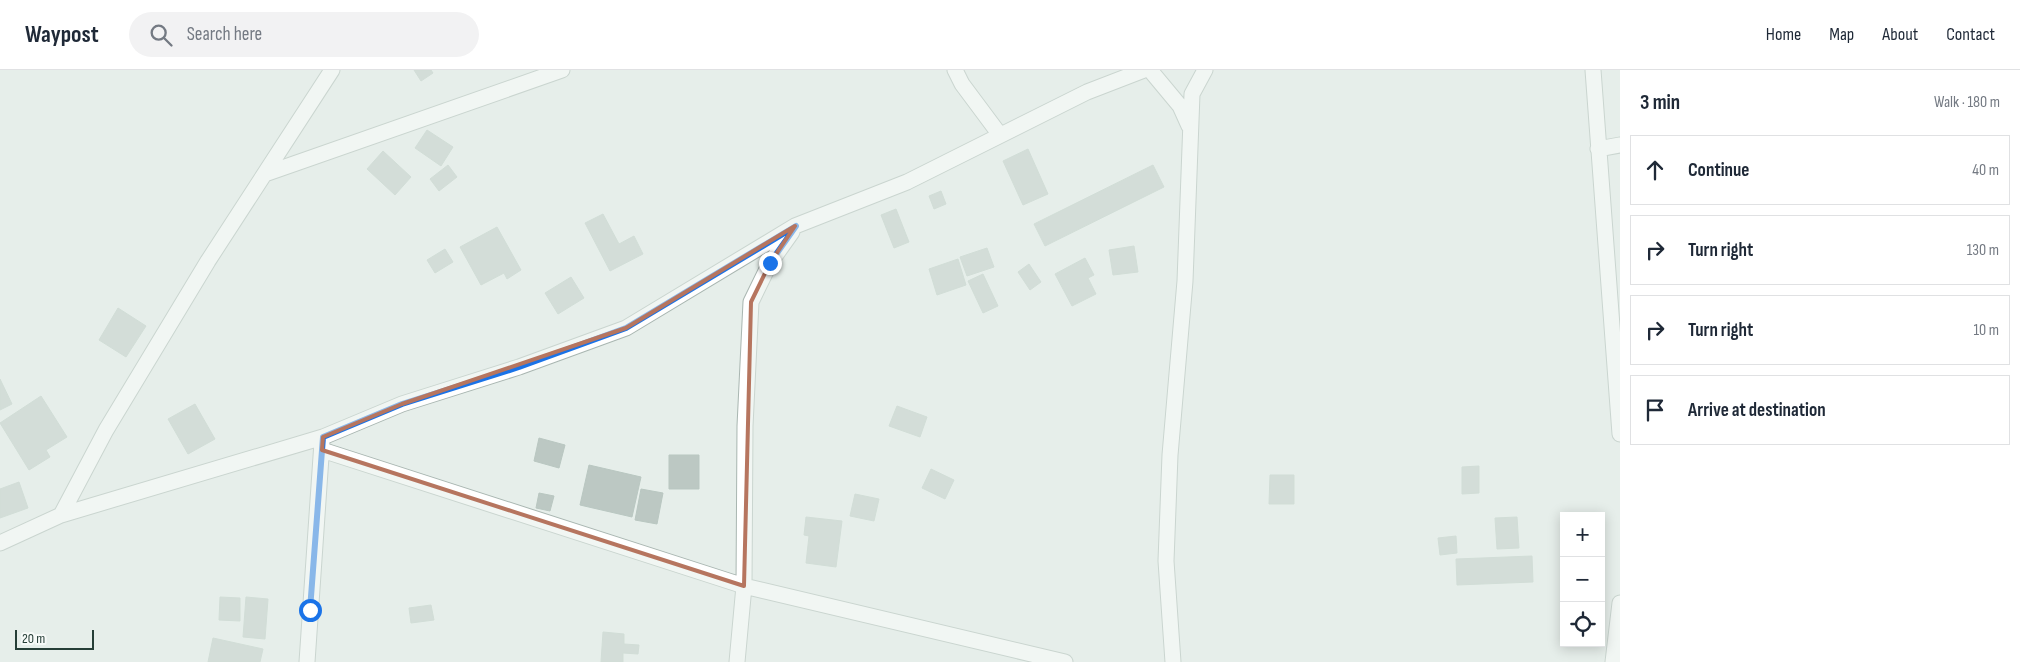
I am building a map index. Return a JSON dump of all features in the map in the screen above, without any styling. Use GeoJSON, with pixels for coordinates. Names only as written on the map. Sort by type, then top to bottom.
{"type":"FeatureCollection","features":[{"type":"Feature","properties":{"kind":"street"},"geometry":{"type":"LineString","coordinates":[[61,515],[106,430],[136,379],[208,261],[332,70]]}},
{"type":"Feature","properties":{"kind":"street"},"geometry":{"type":"LineString","coordinates":[[265,174],[562,70]]}},
{"type":"Feature","properties":{"kind":"street"},"geometry":{"type":"LineString","coordinates":[[955,70],[962,84],[1000,135]]}},
{"type":"Feature","properties":{"kind":"street"},"geometry":{"type":"LineString","coordinates":[[0,543],[61,515],[322,443],[402,404],[519,367],[626,328],[796,226],[907,182],[1087,92],[1144,70]]}},
{"type":"Feature","properties":{"kind":"street"},"geometry":{"type":"LineString","coordinates":[[1150,70],[1180,106],[1191,132]]}},
{"type":"Feature","properties":{"kind":"street"},"geometry":{"type":"LineString","coordinates":[[1173,662],[1166,561],[1170,455],[1185,281],[1192,94],[1204,70]]}},
{"type":"Feature","properties":{"kind":"street"},"geometry":{"type":"LineString","coordinates":[[1593,70],[1609,264],[1620,434]]}},
{"type":"Feature","properties":{"kind":"street"},"geometry":{"type":"LineString","coordinates":[[1598,148],[1620,145]]}},
{"type":"Feature","properties":{"kind":"street"},"geometry":{"type":"LineString","coordinates":[[737,662],[744,586],[745,426],[751,302],[770,263],[796,226]]}},
{"type":"Feature","properties":{"kind":"street"},"geometry":{"type":"LineString","coordinates":[[322,443],[744,586],[1065,662]]}},
{"type":"Feature","properties":{"kind":"street"},"geometry":{"type":"LineString","coordinates":[[307,662],[322,443]]}},
{"type":"Feature","properties":{"kind":"street"},"geometry":{"type":"LineString","coordinates":[[1613,662],[1620,603]]}},
{"type":"Feature","properties":{"kind":"highlighted area"},"geometry":{"type":"Polygon","coordinates":[[[795,226],[770,263],[751,302],[744,586],[322,450],[323,437],[402,404],[626,328],[795,226]]]}},
{"type":"Feature","properties":{"kind":"building"},"geometry":{"type":"Polygon","coordinates":[[[414,70],[431,70],[433,73],[421,81],[414,70]]]}},
{"type":"Feature","properties":{"kind":"building"},"geometry":{"type":"Polygon","coordinates":[[[427,130],[453,147],[441,166],[415,148],[427,130]]]}},
{"type":"Feature","properties":{"kind":"building"},"geometry":{"type":"Polygon","coordinates":[[[1028,149],[1048,194],[1023,205],[1003,161],[1028,149]]]}},
{"type":"Feature","properties":{"kind":"building"},"geometry":{"type":"Polygon","coordinates":[[[383,151],[411,177],[395,195],[367,169],[383,151]]]}},
{"type":"Feature","properties":{"kind":"building"},"geometry":{"type":"Polygon","coordinates":[[[448,165],[457,177],[439,191],[430,179],[448,165]]]}},
{"type":"Feature","properties":{"kind":"building"},"geometry":{"type":"Polygon","coordinates":[[[1153,165],[1164,187],[1045,246],[1034,224],[1153,165]]]}},
{"type":"Feature","properties":{"kind":"building"},"geometry":{"type":"Polygon","coordinates":[[[941,191],[946,204],[934,209],[929,196],[941,191]]]}},
{"type":"Feature","properties":{"kind":"building"},"geometry":{"type":"Polygon","coordinates":[[[896,209],[909,242],[894,248],[881,215],[896,209]]]}},
{"type":"Feature","properties":{"kind":"building"},"geometry":{"type":"Polygon","coordinates":[[[603,214],[619,244],[634,236],[643,254],[610,271],[585,223],[603,214]]]}},
{"type":"Feature","properties":{"kind":"building"},"geometry":{"type":"Polygon","coordinates":[[[497,227],[521,270],[507,279],[504,273],[481,285],[460,247],[497,227]]]}},
{"type":"Feature","properties":{"kind":"building"},"geometry":{"type":"Polygon","coordinates":[[[1134,246],[1138,272],[1113,275],[1109,250],[1134,246]]]}},
{"type":"Feature","properties":{"kind":"building"},"geometry":{"type":"Polygon","coordinates":[[[987,248],[994,267],[967,276],[960,257],[987,248]]]}},
{"type":"Feature","properties":{"kind":"building"},"geometry":{"type":"Polygon","coordinates":[[[445,249],[453,262],[435,273],[427,260],[445,249]]]}},
{"type":"Feature","properties":{"kind":"building"},"geometry":{"type":"Polygon","coordinates":[[[1085,258],[1094,275],[1088,278],[1096,294],[1072,306],[1055,274],[1085,258]]]}},
{"type":"Feature","properties":{"kind":"building"},"geometry":{"type":"Polygon","coordinates":[[[958,259],[966,285],[937,295],[929,269],[958,259]]]}},
{"type":"Feature","properties":{"kind":"building"},"geometry":{"type":"Polygon","coordinates":[[[1029,264],[1041,282],[1030,290],[1018,272],[1029,264]]]}},
{"type":"Feature","properties":{"kind":"building"},"geometry":{"type":"Polygon","coordinates":[[[983,274],[998,306],[983,313],[968,281],[983,274]]]}},
{"type":"Feature","properties":{"kind":"building"},"geometry":{"type":"Polygon","coordinates":[[[571,277],[584,298],[558,314],[545,293],[571,277]]]}},
{"type":"Feature","properties":{"kind":"building"},"geometry":{"type":"Polygon","coordinates":[[[118,308],[146,326],[126,357],[99,340],[118,308]]]}},
{"type":"Feature","properties":{"kind":"building"},"geometry":{"type":"Polygon","coordinates":[[[0,379],[12,404],[0,410],[0,379]]]}},
{"type":"Feature","properties":{"kind":"building"},"geometry":{"type":"Polygon","coordinates":[[[41,396],[67,437],[46,450],[50,457],[29,470],[0,423],[41,396]]]}},
{"type":"Feature","properties":{"kind":"building"},"geometry":{"type":"Polygon","coordinates":[[[195,404],[215,439],[188,454],[168,419],[195,404]]]}},
{"type":"Feature","properties":{"kind":"building"},"geometry":{"type":"Polygon","coordinates":[[[897,406],[927,417],[920,437],[889,426],[897,406]]]}},
{"type":"Feature","properties":{"kind":"building"},"geometry":{"type":"Polygon","coordinates":[[[539,438],[565,445],[559,468],[534,461],[539,438]]]}},
{"type":"Feature","properties":{"kind":"building"},"geometry":{"type":"Polygon","coordinates":[[[669,455],[699,455],[699,489],[669,489],[669,455]]]}},
{"type":"Feature","properties":{"kind":"building"},"geometry":{"type":"Polygon","coordinates":[[[589,465],[641,477],[632,517],[580,505],[589,465]]]}},
{"type":"Feature","properties":{"kind":"building"},"geometry":{"type":"Polygon","coordinates":[[[1479,466],[1479,493],[1462,494],[1462,467],[1479,466]]]}},
{"type":"Feature","properties":{"kind":"building"},"geometry":{"type":"Polygon","coordinates":[[[931,469],[954,480],[945,499],[922,488],[931,469]]]}},
{"type":"Feature","properties":{"kind":"building"},"geometry":{"type":"Polygon","coordinates":[[[1270,475],[1294,475],[1294,504],[1269,504],[1270,475]]]}},
{"type":"Feature","properties":{"kind":"building"},"geometry":{"type":"Polygon","coordinates":[[[19,482],[28,508],[0,518],[0,489],[19,482]]]}},
{"type":"Feature","properties":{"kind":"building"},"geometry":{"type":"Polygon","coordinates":[[[641,489],[663,493],[657,524],[635,520],[641,489]]]}},
{"type":"Feature","properties":{"kind":"building"},"geometry":{"type":"Polygon","coordinates":[[[539,493],[554,496],[550,511],[536,508],[539,493]]]}},
{"type":"Feature","properties":{"kind":"building"},"geometry":{"type":"Polygon","coordinates":[[[855,494],[879,499],[874,521],[850,516],[855,494]]]}},
{"type":"Feature","properties":{"kind":"building"},"geometry":{"type":"Polygon","coordinates":[[[806,517],[842,521],[836,567],[806,563],[809,536],[804,535],[806,517]]]}},
{"type":"Feature","properties":{"kind":"building"},"geometry":{"type":"Polygon","coordinates":[[[1517,517],[1519,548],[1497,549],[1495,518],[1517,517]]]}},
{"type":"Feature","properties":{"kind":"building"},"geometry":{"type":"Polygon","coordinates":[[[1456,536],[1457,553],[1440,555],[1438,538],[1456,536]]]}},
{"type":"Feature","properties":{"kind":"building"},"geometry":{"type":"Polygon","coordinates":[[[1532,556],[1533,582],[1457,585],[1456,559],[1532,556]]]}},
{"type":"Feature","properties":{"kind":"building"},"geometry":{"type":"Polygon","coordinates":[[[220,597],[240,598],[240,621],[219,620],[220,597]]]}},
{"type":"Feature","properties":{"kind":"building"},"geometry":{"type":"Polygon","coordinates":[[[246,597],[268,599],[265,639],[243,637],[246,597]]]}},
{"type":"Feature","properties":{"kind":"building"},"geometry":{"type":"Polygon","coordinates":[[[431,605],[434,620],[411,623],[409,608],[431,605]]]}},
{"type":"Feature","properties":{"kind":"building"},"geometry":{"type":"Polygon","coordinates":[[[603,632],[624,634],[624,644],[639,645],[638,654],[623,653],[623,662],[601,662],[603,632]]]}},
{"type":"Feature","properties":{"kind":"building"},"geometry":{"type":"Polygon","coordinates":[[[213,638],[263,649],[260,662],[208,662],[213,638]]]}},
{"type":"Feature","properties":{"kind":"route"},"geometry":{"type":"LineString","coordinates":[[310,610],[323,437],[402,404],[519,367],[626,328],[796,226],[770,263]]}}]}
